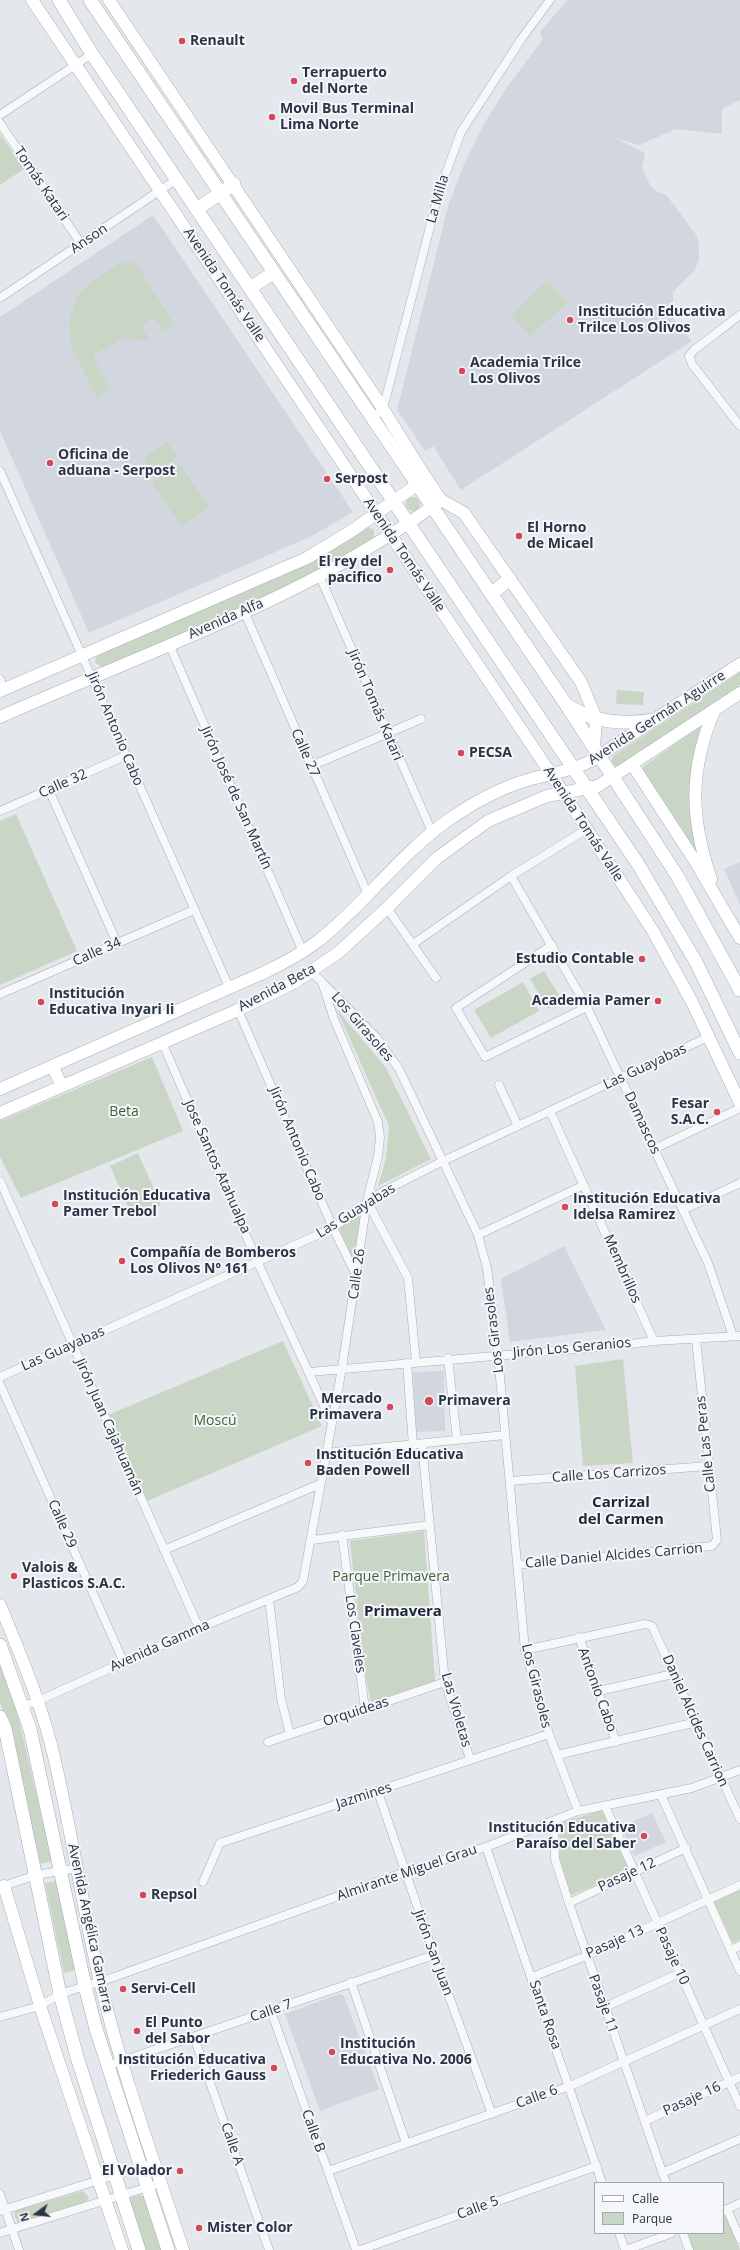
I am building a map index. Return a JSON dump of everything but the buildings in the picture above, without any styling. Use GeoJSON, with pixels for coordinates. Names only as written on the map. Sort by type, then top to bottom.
{"type":"FeatureCollection","features":[{"type":"Feature","properties":{"kind":"main road","name":"Avenida Tomás Valle"},"geometry":{"type":"LineString","coordinates":[[32,0],[551,774],[653,931],[692,1002],[740,1103]]}},
{"type":"Feature","properties":{"kind":"main road","name":"Avenida Tomás Valle"},"geometry":{"type":"LineString","coordinates":[[59,0],[92,54],[394,500],[573,770],[638,864],[696,962],[740,1053]]}},
{"type":"Feature","properties":{"kind":"main road"},"geometry":{"type":"LineString","coordinates":[[90,0],[219,194],[372,418],[421,481],[492,593],[678,877],[740,990]]}},
{"type":"Feature","properties":{"kind":"main road"},"geometry":{"type":"LineString","coordinates":[[110,0],[383,409],[421,481]]}},
{"type":"Feature","properties":{"kind":"main road"},"geometry":{"type":"LineString","coordinates":[[197,209],[234,184]]}},
{"type":"Feature","properties":{"kind":"main road"},"geometry":{"type":"LineString","coordinates":[[250,288],[273,273]]}},
{"type":"Feature","properties":{"kind":"main road","name":"Avenida Alfa"},"geometry":{"type":"LineString","coordinates":[[1,686],[83,655],[307,558],[353,530],[421,481]]}},
{"type":"Feature","properties":{"kind":"main road"},"geometry":{"type":"LineString","coordinates":[[436,504],[464,513],[581,682],[596,718],[596,753]]}},
{"type":"Feature","properties":{"kind":"main road","name":"Avenida Alfa"},"geometry":{"type":"LineString","coordinates":[[0,717],[92,676],[244,612],[320,577],[390,536],[436,504]]}},
{"type":"Feature","properties":{"kind":"main road"},"geometry":{"type":"LineString","coordinates":[[492,593],[510,579]]}},
{"type":"Feature","properties":{"kind":"main road","name":"Avenida Germán Aguirre"},"geometry":{"type":"LineString","coordinates":[[573,770],[596,753],[654,720],[740,664]]}},
{"type":"Feature","properties":{"kind":"main road","name":"Avenida Germán Aguirre"},"geometry":{"type":"LineString","coordinates":[[587,790],[612,777],[740,693]]}},
{"type":"Feature","properties":{"kind":"main road"},"geometry":{"type":"LineString","coordinates":[[565,703],[582,714],[596,718],[624,723],[654,720]]}},
{"type":"Feature","properties":{"kind":"main road"},"geometry":{"type":"LineString","coordinates":[[715,709],[704,735],[695,781],[697,822],[708,870],[718,899]]}},
{"type":"Feature","properties":{"kind":"main road"},"geometry":{"type":"LineString","coordinates":[[632,764],[718,899],[740,938]]}},
{"type":"Feature","properties":{"kind":"main road","name":"Avenida Beta"},"geometry":{"type":"LineString","coordinates":[[0,1089],[263,973],[302,952],[318,941],[368,895],[432,832],[464,809],[497,792],[523,781],[573,770]]}},
{"type":"Feature","properties":{"kind":"main road","name":"Avenida Beta"},"geometry":{"type":"LineString","coordinates":[[0,1114],[238,1010],[283,988],[311,972],[339,952],[387,908],[437,858],[488,821],[527,803],[562,792],[587,790]]}},
{"type":"Feature","properties":{"kind":"main road"},"geometry":{"type":"LineString","coordinates":[[52,1066],[62,1086]]}},
{"type":"Feature","properties":{"kind":"main road","name":"Avenida Angélica Gamarra"},"geometry":{"type":"LineString","coordinates":[[0,1605],[38,1701],[55,1759],[100,1982],[121,2062],[183,2250]]}},
{"type":"Feature","properties":{"kind":"main road","name":"Avenida Angélica Gamarra"},"geometry":{"type":"LineString","coordinates":[[0,1645],[23,1706],[61,1871],[85,1986],[107,2066],[168,2250]]}},
{"type":"Feature","properties":{"kind":"main road"},"geometry":{"type":"LineString","coordinates":[[2,1723],[36,1875],[60,1994],[77,2056],[139,2250]]}},
{"type":"Feature","properties":{"kind":"main road"},"geometry":{"type":"LineString","coordinates":[[2,1887],[40,2006],[100,2180],[122,2250]]}},
{"type":"Feature","properties":{"kind":"street","name":"La Milla"},"geometry":{"type":"LineString","coordinates":[[383,409],[439,192],[461,132],[522,38],[550,0]]}},
{"type":"Feature","properties":{"kind":"street"},"geometry":{"type":"LineString","coordinates":[[0,115],[92,54]]}},
{"type":"Feature","properties":{"kind":"street","name":"Tomás Katari"},"geometry":{"type":"LineString","coordinates":[[0,123],[81,244]]}},
{"type":"Feature","properties":{"kind":"street","name":"Anson"},"geometry":{"type":"LineString","coordinates":[[0,298],[177,179]]}},
{"type":"Feature","properties":{"kind":"street"},"geometry":{"type":"LineString","coordinates":[[740,315],[694,350],[689,356],[692,364],[740,426]]}},
{"type":"Feature","properties":{"kind":"street"},"geometry":{"type":"LineString","coordinates":[[372,418],[383,409]]}},
{"type":"Feature","properties":{"kind":"street","name":"Jirón Antonio Cabo"},"geometry":{"type":"LineString","coordinates":[[0,471],[83,655],[125,756],[229,987]]}},
{"type":"Feature","properties":{"kind":"street","name":"Jirón Tomás Katari"},"geometry":{"type":"LineString","coordinates":[[320,577],[387,733],[432,832]]}},
{"type":"Feature","properties":{"kind":"street","name":"Calle 27"},"geometry":{"type":"LineString","coordinates":[[244,612],[368,895]]}},
{"type":"Feature","properties":{"kind":"street","name":"Jirón José de San Martín"},"geometry":{"type":"LineString","coordinates":[[168,644],[302,952]]}},
{"type":"Feature","properties":{"kind":"street"},"geometry":{"type":"LineString","coordinates":[[311,766],[421,719]]}},
{"type":"Feature","properties":{"kind":"street","name":"Calle 32"},"geometry":{"type":"LineString","coordinates":[[0,811],[125,756]]}},
{"type":"Feature","properties":{"kind":"street"},"geometry":{"type":"LineString","coordinates":[[49,790],[117,943]]}},
{"type":"Feature","properties":{"kind":"street"},"geometry":{"type":"LineString","coordinates":[[413,944],[511,876],[587,829]]}},
{"type":"Feature","properties":{"kind":"street","name":"Damascos"},"geometry":{"type":"LineString","coordinates":[[511,876],[587,1007],[683,1210],[720,1293],[737,1336]]}},
{"type":"Feature","properties":{"kind":"street"},"geometry":{"type":"LineString","coordinates":[[387,908],[436,978]]}},
{"type":"Feature","properties":{"kind":"street","name":"Calle 34"},"geometry":{"type":"LineString","coordinates":[[0,994],[194,910]]}},
{"type":"Feature","properties":{"kind":"street"},"geometry":{"type":"LineString","coordinates":[[552,945],[456,1008],[485,1058],[587,1007]]}},
{"type":"Feature","properties":{"kind":"street","name":"Calle 26"},"geometry":{"type":"LineString","coordinates":[[298,1587],[303,1581],[312,1540],[320,1484],[342,1368],[357,1277],[367,1201],[378,1156],[380,1137],[378,1122],[334,1019],[322,982],[311,972]]}},
{"type":"Feature","properties":{"kind":"street","name":"Los Girasoles"},"geometry":{"type":"LineString","coordinates":[[322,982],[346,1005],[389,1054],[402,1076],[478,1235],[487,1268],[498,1355],[525,1650],[548,1734],[578,1811]]}},
{"type":"Feature","properties":{"kind":"street","name":"Jirón Antonio Cabo"},"geometry":{"type":"LineString","coordinates":[[238,1010],[333,1228],[357,1277]]}},
{"type":"Feature","properties":{"kind":"street","name":"Las Guayabas"},"geometry":{"type":"LineString","coordinates":[[0,1377],[258,1263],[333,1228],[349,1218],[367,1201],[443,1161],[550,1110],[621,1079],[708,1038]]}},
{"type":"Feature","properties":{"kind":"street","name":"Jose Santos Atahualpa"},"geometry":{"type":"LineString","coordinates":[[162,1042],[258,1263],[332,1423]]}},
{"type":"Feature","properties":{"kind":"street"},"geometry":{"type":"LineString","coordinates":[[499,1085],[518,1126]]}},
{"type":"Feature","properties":{"kind":"street"},"geometry":{"type":"LineString","coordinates":[[654,1149],[740,1108]]}},
{"type":"Feature","properties":{"kind":"street","name":"Membrillos"},"geometry":{"type":"LineString","coordinates":[[550,1110],[654,1341]]}},
{"type":"Feature","properties":{"kind":"street","name":"Jirón Juan Cajahuamán"},"geometry":{"type":"LineString","coordinates":[[0,1182],[199,1628]]}},
{"type":"Feature","properties":{"kind":"street"},"geometry":{"type":"LineString","coordinates":[[683,1210],[740,1183]]}},
{"type":"Feature","properties":{"kind":"street"},"geometry":{"type":"LineString","coordinates":[[478,1235],[584,1185]]}},
{"type":"Feature","properties":{"kind":"street"},"geometry":{"type":"LineString","coordinates":[[367,1201],[408,1278],[416,1362]]}},
{"type":"Feature","properties":{"kind":"street","name":"Jirón Los Geranios"},"geometry":{"type":"LineString","coordinates":[[309,1372],[448,1358],[615,1346],[654,1341],[737,1336]]}},
{"type":"Feature","properties":{"kind":"street","name":"Calle Las Peras"},"geometry":{"type":"LineString","coordinates":[[696,1339],[708,1466],[717,1540],[712,1546]]}},
{"type":"Feature","properties":{"kind":"street"},"geometry":{"type":"LineString","coordinates":[[448,1358],[457,1440]]}},
{"type":"Feature","properties":{"kind":"street"},"geometry":{"type":"LineString","coordinates":[[407,1363],[413,1446]]}},
{"type":"Feature","properties":{"kind":"street","name":"Calle 29"},"geometry":{"type":"LineString","coordinates":[[0,1384],[124,1663]]}},
{"type":"Feature","properties":{"kind":"street"},"geometry":{"type":"LineString","coordinates":[[326,1453],[413,1446],[505,1435]]}},
{"type":"Feature","properties":{"kind":"street","name":"Las Violetas"},"geometry":{"type":"LineString","coordinates":[[422,1444],[445,1682],[470,1760]]}},
{"type":"Feature","properties":{"kind":"street","name":"Calle Los Carrizos"},"geometry":{"type":"LineString","coordinates":[[510,1481],[708,1466]]}},
{"type":"Feature","properties":{"kind":"street"},"geometry":{"type":"LineString","coordinates":[[164,1550],[320,1484]]}},
{"type":"Feature","properties":{"kind":"street"},"geometry":{"type":"LineString","coordinates":[[312,1540],[429,1525]]}},
{"type":"Feature","properties":{"kind":"street","name":"Los Claveles"},"geometry":{"type":"LineString","coordinates":[[342,1535],[365,1709]]}},
{"type":"Feature","properties":{"kind":"street","name":"Calle Daniel Alcides Carrion"},"geometry":{"type":"LineString","coordinates":[[517,1565],[712,1546]]}},
{"type":"Feature","properties":{"kind":"street","name":"Avenida Gamma"},"geometry":{"type":"LineString","coordinates":[[23,1706],[38,1701],[124,1663],[199,1628],[298,1587]]}},
{"type":"Feature","properties":{"kind":"street"},"geometry":{"type":"LineString","coordinates":[[268,1600],[281,1699],[290,1734]]}},
{"type":"Feature","properties":{"kind":"street","name":"Daniel Alcides Carrion"},"geometry":{"type":"LineString","coordinates":[[579,1637],[649,1624],[652,1626],[740,1819]]}},
{"type":"Feature","properties":{"kind":"street"},"geometry":{"type":"LineString","coordinates":[[525,1650],[579,1637]]}},
{"type":"Feature","properties":{"kind":"street","name":"Antonio Cabo"},"geometry":{"type":"LineString","coordinates":[[579,1637],[616,1742]]}},
{"type":"Feature","properties":{"kind":"street"},"geometry":{"type":"LineString","coordinates":[[599,1691],[673,1674]]}},
{"type":"Feature","properties":{"kind":"street","name":"Orquideas"},"geometry":{"type":"LineString","coordinates":[[268,1742],[445,1682]]}},
{"type":"Feature","properties":{"kind":"street"},"geometry":{"type":"LineString","coordinates":[[557,1755],[697,1722]]}},
{"type":"Feature","properties":{"kind":"street","name":"Jazmines"},"geometry":{"type":"LineString","coordinates":[[203,1882],[220,1843],[378,1792],[548,1734]]}},
{"type":"Feature","properties":{"kind":"street","name":"Almirante Miguel Grau"},"geometry":{"type":"LineString","coordinates":[[0,2017],[40,2006],[60,1994],[100,1982],[405,1872],[486,1847],[554,1822],[578,1811],[661,1795],[721,1778],[740,1770]]}},
{"type":"Feature","properties":{"kind":"street","name":"Jirón San Juan"},"geometry":{"type":"LineString","coordinates":[[378,1792],[434,1955],[492,2114]]}},
{"type":"Feature","properties":{"kind":"street"},"geometry":{"type":"LineString","coordinates":[[661,1795],[740,1971]]}},
{"type":"Feature","properties":{"kind":"street","name":"Pasaje 10"},"geometry":{"type":"LineString","coordinates":[[605,1806],[740,2106]]}},
{"type":"Feature","properties":{"kind":"street","name":"Pasaje 11"},"geometry":{"type":"LineString","coordinates":[[554,1822],[555,1859],[586,1956],[666,2182]]}},
{"type":"Feature","properties":{"kind":"street","name":"Santa Rosa"},"geometry":{"type":"LineString","coordinates":[[486,1847],[570,2086],[602,2182]]}},
{"type":"Feature","properties":{"kind":"street","name":"Pasaje 12"},"geometry":{"type":"LineString","coordinates":[[569,1903],[686,1848]]}},
{"type":"Feature","properties":{"kind":"street"},"geometry":{"type":"LineString","coordinates":[[2,1887],[36,1875],[78,1868]]}},
{"type":"Feature","properties":{"kind":"street","name":"Pasaje 13"},"geometry":{"type":"LineString","coordinates":[[532,1977],[586,1956],[740,1885]]}},
{"type":"Feature","properties":{"kind":"street"},"geometry":{"type":"LineString","coordinates":[[731,1950],[740,1946]]}},
{"type":"Feature","properties":{"kind":"street","name":"Calle 7"},"geometry":{"type":"LineString","coordinates":[[107,2066],[271,2011],[350,1982],[434,1955]]}},
{"type":"Feature","properties":{"kind":"street"},"geometry":{"type":"LineString","coordinates":[[605,2007],[680,1973]]}},
{"type":"Feature","properties":{"kind":"street"},"geometry":{"type":"LineString","coordinates":[[350,1982],[406,2143]]}},
{"type":"Feature","properties":{"kind":"street","name":"Calle 6"},"geometry":{"type":"LineString","coordinates":[[328,2171],[570,2086],[740,2009]]}},
{"type":"Feature","properties":{"kind":"street","name":"Calle B"},"geometry":{"type":"LineString","coordinates":[[271,2011],[356,2250]]}},
{"type":"Feature","properties":{"kind":"street","name":"Calle A"},"geometry":{"type":"LineString","coordinates":[[194,2037],[269,2250]]}},
{"type":"Feature","properties":{"kind":"street","name":"Pasaje 16"},"geometry":{"type":"LineString","coordinates":[[645,2120],[740,2077]]}},
{"type":"Feature","properties":{"kind":"street"},"geometry":{"type":"LineString","coordinates":[[662,2173],[740,2139]]}},
{"type":"Feature","properties":{"kind":"street"},"geometry":{"type":"LineString","coordinates":[[3,2210],[154,2163]]}},
{"type":"Feature","properties":{"kind":"street","name":"Calle 5"},"geometry":{"type":"LineString","coordinates":[[360,2250],[596,2166]]}},
{"type":"Feature","properties":{"kind":"street"},"geometry":{"type":"LineString","coordinates":[[0,2233],[161,2183]]}},
{"type":"Feature","properties":{"kind":"street"},"geometry":{"type":"LineString","coordinates":[[0,2194],[3,2210],[19,2250]]}},
{"type":"Feature","properties":{"kind":"street"},"geometry":{"type":"LineString","coordinates":[[740,2203],[725,2210],[740,2239]]}},
{"type":"Feature","properties":{"kind":"street"},"geometry":{"type":"LineString","coordinates":[[619,2234],[626,2250],[669,2234]]}},
{"type":"Feature","properties":{"kind":"street"},"geometry":{"type":"LineString","coordinates":[[683,2234],[689,2250]]}},
{"type":"Feature","properties":{"kind":"shaded area"},"geometry":{"type":"Polygon","coordinates":[[[567,0],[740,0],[740,100],[722,109],[722,134],[676,129],[639,145],[615,138],[645,153],[642,168],[650,185],[656,191],[667,196],[697,236],[699,259],[695,270],[673,292],[673,318],[692,341],[461,490],[433,446],[425,451],[397,410],[449,203],[465,162],[484,124],[505,90],[543,39],[540,32],[567,0]]]}},
{"type":"Feature","properties":{"kind":"shaded area"},"geometry":{"type":"Polygon","coordinates":[[[153,215],[353,512],[310,537],[89,633],[0,431],[0,317],[153,215]]]}},
{"type":"Feature","properties":{"kind":"shaded area"},"geometry":{"type":"Polygon","coordinates":[[[740,862],[740,905],[724,869],[740,862]]]}},
{"type":"Feature","properties":{"kind":"shaded area"},"geometry":{"type":"Polygon","coordinates":[[[564,1246],[606,1330],[510,1342],[501,1279],[564,1246]]]}},
{"type":"Feature","properties":{"kind":"shaded area","name":"Primavera"},"geometry":{"type":"Polygon","coordinates":[[[444,1371],[445,1431],[416,1432],[413,1372],[444,1371]]]}},
{"type":"Feature","properties":{"kind":"shaded area","name":"Institución Educativa Paraíso del Saber"},"geometry":{"type":"Polygon","coordinates":[[[652,1813],[666,1842],[634,1856],[621,1827],[652,1813]]]}},
{"type":"Feature","properties":{"kind":"shaded area","name":"Institución Educativa No. 2006"},"geometry":{"type":"Polygon","coordinates":[[[339,1994],[344,1996],[379,2089],[320,2111],[285,2014],[339,1994]]]}},
{"type":"Feature","properties":{"kind":"green space"},"geometry":{"type":"Polygon","coordinates":[[[0,134],[24,169],[0,185],[0,134]]]}},
{"type":"Feature","properties":{"kind":"green space"},"geometry":{"type":"Polygon","coordinates":[[[119,263],[136,263],[175,326],[164,331],[153,317],[142,327],[150,341],[125,338],[92,355],[109,389],[96,397],[71,345],[69,321],[78,296],[90,283],[119,263]]]}},
{"type":"Feature","properties":{"kind":"green space"},"geometry":{"type":"Polygon","coordinates":[[[547,281],[567,303],[530,336],[511,315],[547,281]]]}},
{"type":"Feature","properties":{"kind":"green space"},"geometry":{"type":"Polygon","coordinates":[[[167,442],[177,457],[154,473],[144,458],[167,442]]]}},
{"type":"Feature","properties":{"kind":"green space"},"geometry":{"type":"Polygon","coordinates":[[[180,464],[209,507],[181,526],[152,483],[180,464]]]}},
{"type":"Feature","properties":{"kind":"green space"},"geometry":{"type":"Polygon","coordinates":[[[410,497],[416,497],[420,501],[420,507],[416,511],[410,511],[406,507],[406,501],[410,497]]]}},
{"type":"Feature","properties":{"kind":"green space"},"geometry":{"type":"Polygon","coordinates":[[[369,527],[374,530],[374,536],[369,541],[303,581],[106,667],[102,667],[95,662],[96,657],[101,654],[369,527]]]}},
{"type":"Feature","properties":{"kind":"green space"},"geometry":{"type":"Polygon","coordinates":[[[740,672],[740,685],[617,767],[611,763],[613,756],[740,672]]]}},
{"type":"Feature","properties":{"kind":"green space"},"geometry":{"type":"Polygon","coordinates":[[[617,690],[644,692],[643,705],[616,704],[617,690]]]}},
{"type":"Feature","properties":{"kind":"green space"},"geometry":{"type":"Polygon","coordinates":[[[700,726],[701,729],[693,762],[691,790],[693,818],[698,851],[696,853],[643,771],[643,767],[700,726]]]}},
{"type":"Feature","properties":{"kind":"green space"},"geometry":{"type":"Polygon","coordinates":[[[16,814],[77,951],[0,985],[0,821],[16,814]]]}},
{"type":"Feature","properties":{"kind":"green space"},"geometry":{"type":"Polygon","coordinates":[[[544,971],[562,1000],[548,1009],[530,979],[544,971]]]}},
{"type":"Feature","properties":{"kind":"green space"},"geometry":{"type":"Polygon","coordinates":[[[523,982],[539,1011],[491,1038],[474,1010],[523,982]]]}},
{"type":"Feature","properties":{"kind":"green space"},"geometry":{"type":"Polygon","coordinates":[[[336,1008],[386,1068],[431,1159],[378,1186],[386,1159],[389,1126],[336,1008]]]}},
{"type":"Feature","properties":{"kind":"green space","name":"Beta"},"geometry":{"type":"Polygon","coordinates":[[[152,1057],[183,1131],[21,1198],[0,1157],[0,1121],[152,1057]]]}},
{"type":"Feature","properties":{"kind":"green space"},"geometry":{"type":"Polygon","coordinates":[[[138,1153],[161,1205],[133,1218],[110,1166],[138,1153]]]}},
{"type":"Feature","properties":{"kind":"green space"},"geometry":{"type":"Polygon","coordinates":[[[364,1212],[353,1261],[339,1228],[364,1212]]]}},
{"type":"Feature","properties":{"kind":"green space","name":"Moscú"},"geometry":{"type":"Polygon","coordinates":[[[283,1341],[322,1426],[147,1501],[108,1415],[283,1341]]]}},
{"type":"Feature","properties":{"kind":"green space"},"geometry":{"type":"Polygon","coordinates":[[[623,1359],[633,1463],[583,1466],[575,1366],[623,1359]]]}},
{"type":"Feature","properties":{"kind":"green space","name":"Parque Primavera"},"geometry":{"type":"Polygon","coordinates":[[[424,1531],[435,1681],[371,1702],[364,1669],[350,1541],[424,1531]]]}},
{"type":"Feature","properties":{"kind":"green space"},"geometry":{"type":"Polygon","coordinates":[[[0,1659],[17,1711],[52,1861],[40,1864],[11,1734],[0,1702],[0,1659]]]}},
{"type":"Feature","properties":{"kind":"green space"},"geometry":{"type":"Polygon","coordinates":[[[603,1810],[630,1871],[569,1896],[559,1868],[560,1838],[557,1824],[603,1810]]]}},
{"type":"Feature","properties":{"kind":"green space"},"geometry":{"type":"Polygon","coordinates":[[[59,1881],[77,1970],[64,1973],[45,1883],[59,1881]]]}},
{"type":"Feature","properties":{"kind":"green space"},"geometry":{"type":"Polygon","coordinates":[[[740,1890],[740,1940],[733,1943],[714,1902],[740,1890]]]}},
{"type":"Feature","properties":{"kind":"green space"},"geometry":{"type":"Polygon","coordinates":[[[83,2191],[89,2198],[86,2202],[18,2223],[14,2214],[16,2210],[83,2191]]]}},
{"type":"Feature","properties":{"kind":"green space"},"geometry":{"type":"Polygon","coordinates":[[[139,2195],[144,2196],[162,2250],[144,2250],[128,2201],[132,2197],[139,2195]]]}},
{"type":"Feature","properties":{"kind":"green space"},"geometry":{"type":"Polygon","coordinates":[[[724,2214],[740,2250],[693,2250],[686,2234],[724,2234],[724,2214]]]}},
{"type":"Feature","properties":{"kind":"place","name":"Renault"},"geometry":{"type":"Point","coordinates":[182,41]}},
{"type":"Feature","properties":{"kind":"place","name":"Terrapuerto del Norte"},"geometry":{"type":"Point","coordinates":[294,81]}},
{"type":"Feature","properties":{"kind":"place","name":"Movil Bus Terminal Lima Norte"},"geometry":{"type":"Point","coordinates":[272,117]}},
{"type":"Feature","properties":{"kind":"place","name":"Institución Educativa Trilce Los Olivos"},"geometry":{"type":"Point","coordinates":[570,320]}},
{"type":"Feature","properties":{"kind":"place","name":"Academia Trilce Los Olivos"},"geometry":{"type":"Point","coordinates":[462,371]}},
{"type":"Feature","properties":{"kind":"place","name":"Oficina de aduana - Serpost"},"geometry":{"type":"Point","coordinates":[50,463]}},
{"type":"Feature","properties":{"kind":"place","name":"Serpost"},"geometry":{"type":"Point","coordinates":[327,479]}},
{"type":"Feature","properties":{"kind":"place","name":"El Horno de Micael"},"geometry":{"type":"Point","coordinates":[519,536]}},
{"type":"Feature","properties":{"kind":"place","name":"El rey del pacifico"},"geometry":{"type":"Point","coordinates":[390,570]}},
{"type":"Feature","properties":{"kind":"place","name":"PECSA"},"geometry":{"type":"Point","coordinates":[461,753]}},
{"type":"Feature","properties":{"kind":"place","name":"Estudio Contable"},"geometry":{"type":"Point","coordinates":[642,959]}},
{"type":"Feature","properties":{"kind":"place","name":"Academia Pamer"},"geometry":{"type":"Point","coordinates":[658,1001]}},
{"type":"Feature","properties":{"kind":"place","name":"Institución Educativa Inyari Ii"},"geometry":{"type":"Point","coordinates":[41,1002]}},
{"type":"Feature","properties":{"kind":"place","name":"Fesar S.A.C."},"geometry":{"type":"Point","coordinates":[717,1112]}},
{"type":"Feature","properties":{"kind":"place","name":"Institución Educativa Pamer Trebol"},"geometry":{"type":"Point","coordinates":[55,1204]}},
{"type":"Feature","properties":{"kind":"place","name":"Institución Educativa Idelsa Ramirez"},"geometry":{"type":"Point","coordinates":[565,1207]}},
{"type":"Feature","properties":{"kind":"place","name":"Compañía de Bomberos Los Olivos Nº 161"},"geometry":{"type":"Point","coordinates":[122,1261]}},
{"type":"Feature","properties":{"kind":"place","name":"Primavera"},"geometry":{"type":"Point","coordinates":[429,1401]}},
{"type":"Feature","properties":{"kind":"place","name":"Mercado Primavera"},"geometry":{"type":"Point","coordinates":[390,1407]}},
{"type":"Feature","properties":{"kind":"place","name":"Institución Educativa Baden Powell"},"geometry":{"type":"Point","coordinates":[308,1463]}},
{"type":"Feature","properties":{"kind":"place","name":"Valois & Plasticos S.A.C."},"geometry":{"type":"Point","coordinates":[14,1576]}},
{"type":"Feature","properties":{"kind":"place","name":"Institución Educativa Paraíso del Saber"},"geometry":{"type":"Point","coordinates":[644,1836]}},
{"type":"Feature","properties":{"kind":"place","name":"Repsol"},"geometry":{"type":"Point","coordinates":[143,1895]}},
{"type":"Feature","properties":{"kind":"place","name":"Servi-Cell"},"geometry":{"type":"Point","coordinates":[123,1989]}},
{"type":"Feature","properties":{"kind":"place","name":"El Punto del Sabor"},"geometry":{"type":"Point","coordinates":[137,2031]}},
{"type":"Feature","properties":{"kind":"place","name":"Institución Educativa No. 2006"},"geometry":{"type":"Point","coordinates":[332,2052]}},
{"type":"Feature","properties":{"kind":"place","name":"Institución Educativa Friederich Gauss"},"geometry":{"type":"Point","coordinates":[274,2068]}},
{"type":"Feature","properties":{"kind":"place","name":"El Volador"},"geometry":{"type":"Point","coordinates":[180,2171]}},
{"type":"Feature","properties":{"kind":"place","name":"Mister Color"},"geometry":{"type":"Point","coordinates":[199,2228]}},
{"type":"Feature","properties":{"kind":"district","name":"Carrizal del Carmen"},"geometry":{"type":"Point","coordinates":[621,1512]}},
{"type":"Feature","properties":{"kind":"district","name":"Primavera"},"geometry":{"type":"Point","coordinates":[403,1612]}}]}
